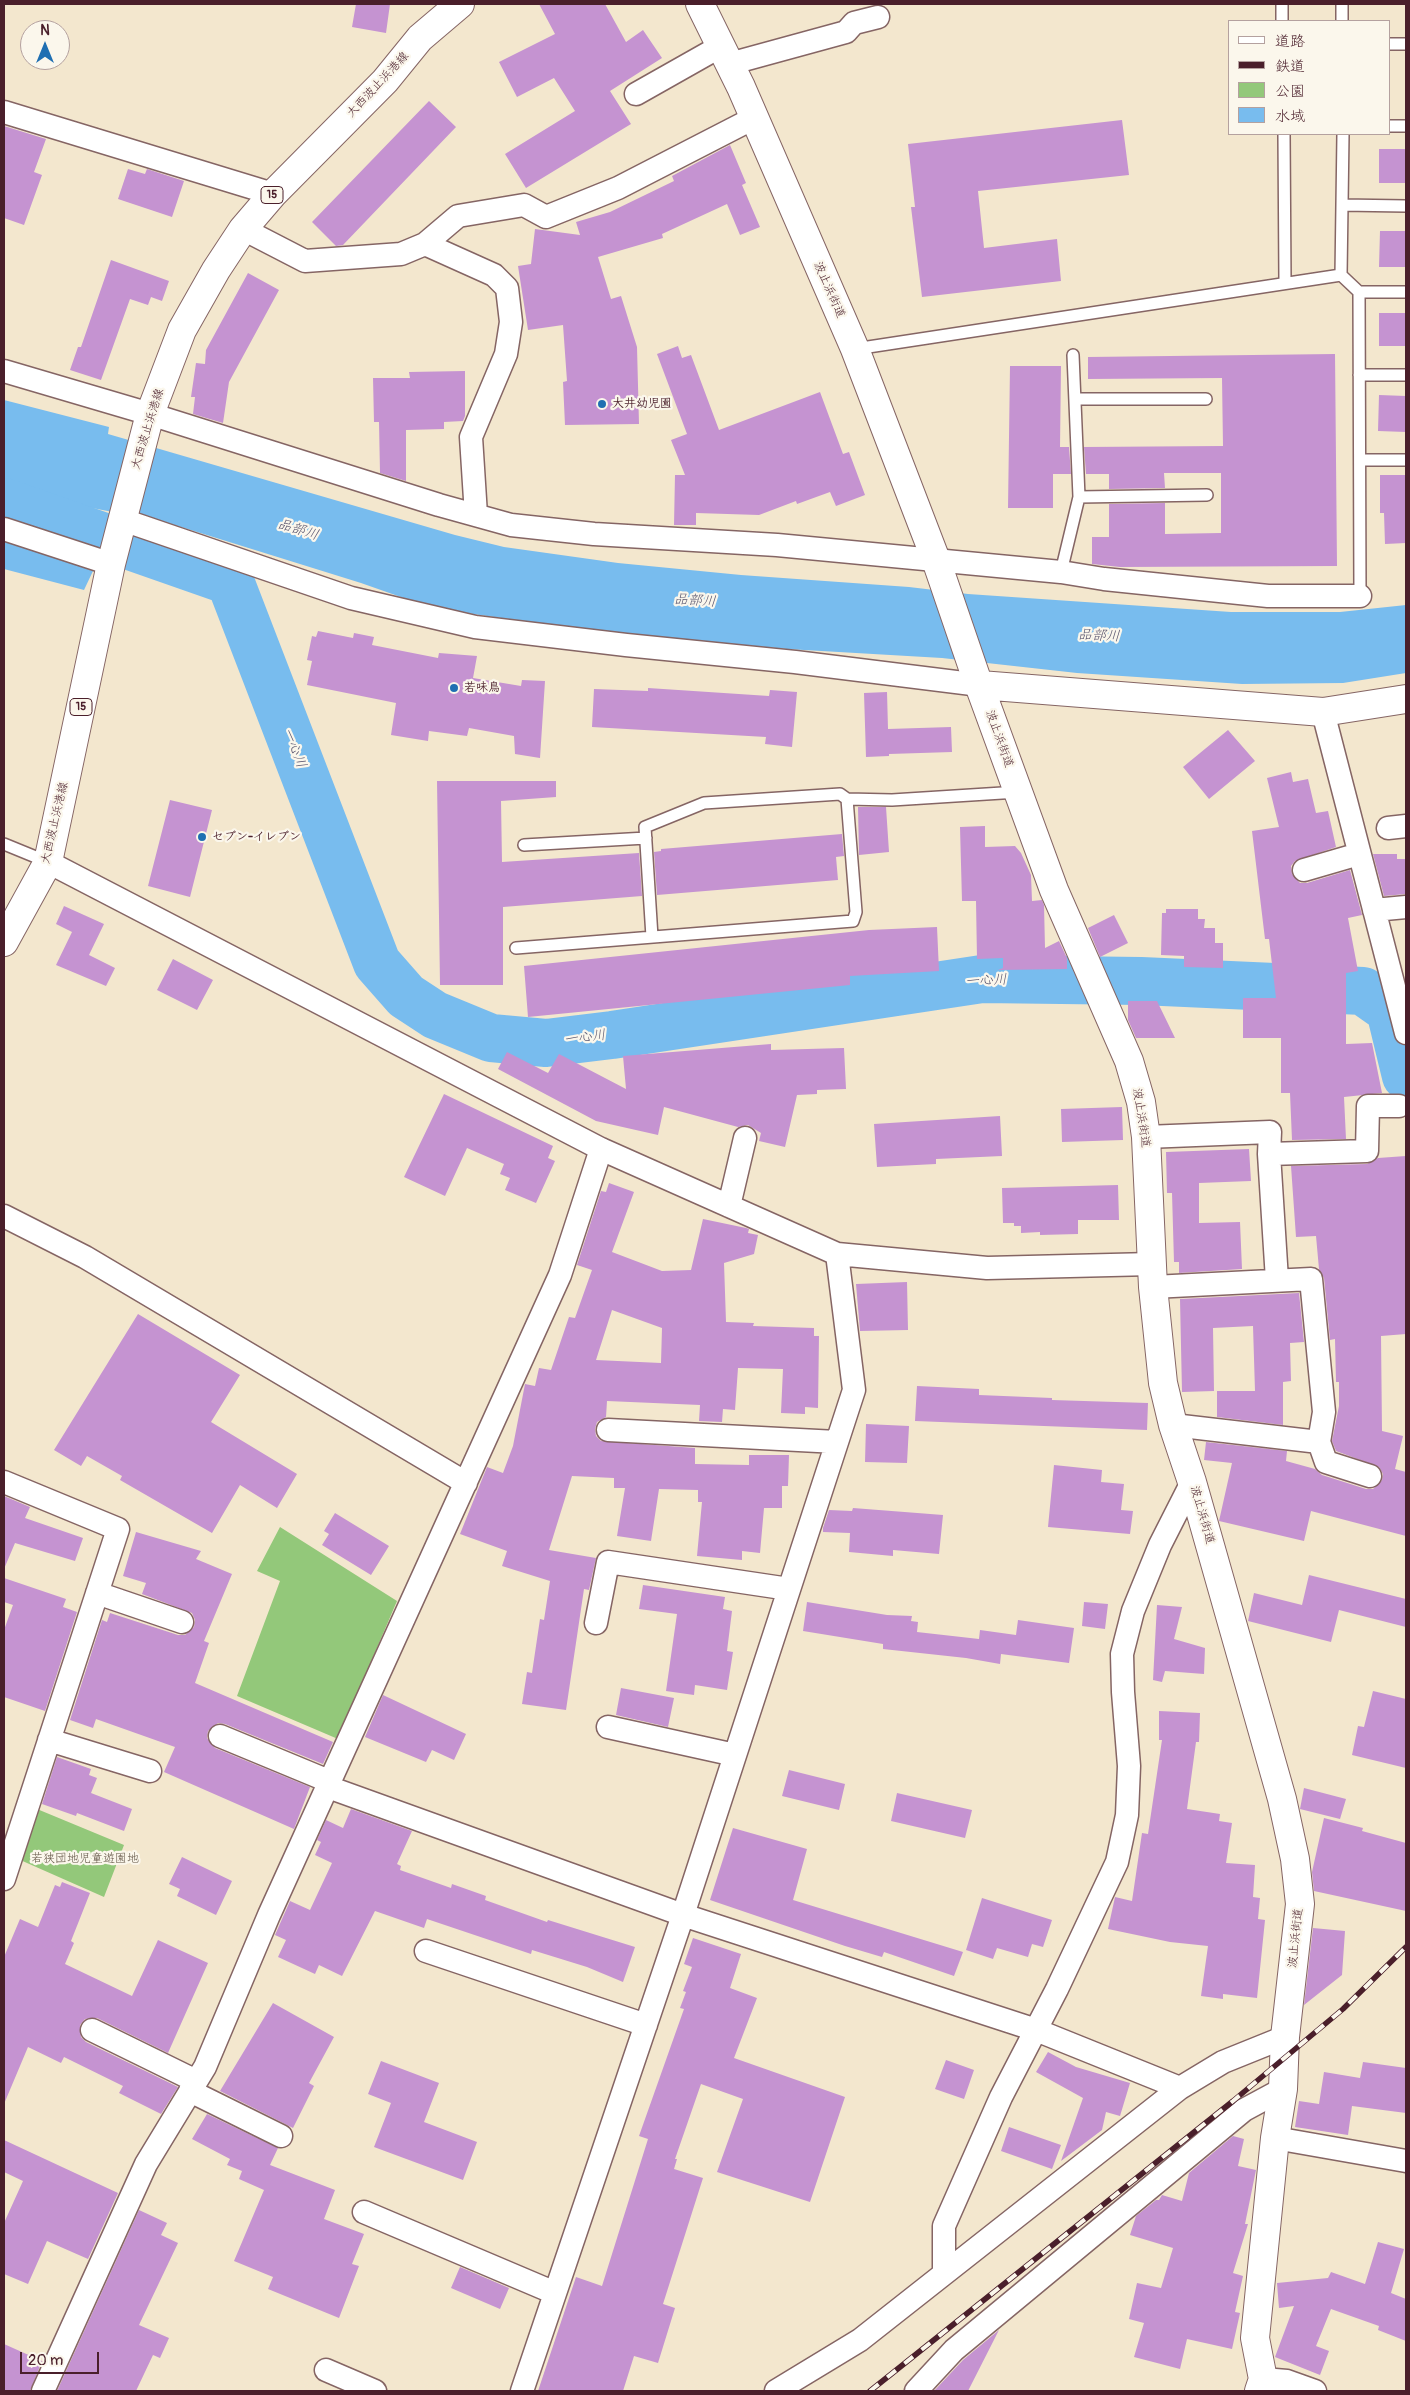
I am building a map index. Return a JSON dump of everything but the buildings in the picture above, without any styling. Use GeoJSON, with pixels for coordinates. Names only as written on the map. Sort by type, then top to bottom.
{"type":"FeatureCollection","features":[{"type":"Feature","properties":{"kind":"street","name":"大西波止浜港線"},"geometry":{"type":"LineString","coordinates":[[4,942],[48,862],[113,558],[148,422],[182,330],[216,270],[243,229],[273,194],[385,81],[420,38],[460,4]]}},
{"type":"Feature","properties":{"kind":"street","name":"波止浜街道"},"geometry":{"type":"LineString","coordinates":[[700,4],[754,118],[855,349],[940,571],[977,680],[1054,890],[1129,1061],[1141,1102],[1146,1137],[1152,1275],[1162,1383],[1282,1799],[1295,1860],[1300,1904],[1282,2089],[1254,2338],[1261,2385]]}},
{"type":"Feature","properties":{"kind":"street"},"geometry":{"type":"LineString","coordinates":[[636,94],[725,55],[846,32],[854,24],[878,17]]}},
{"type":"Feature","properties":{"kind":"street"},"geometry":{"type":"LineString","coordinates":[[4,112],[273,194]]}},
{"type":"Feature","properties":{"kind":"street"},"geometry":{"type":"LineString","coordinates":[[243,229],[305,261],[401,254],[425,244],[458,216],[524,205],[546,217],[618,188],[754,118]]}},
{"type":"Feature","properties":{"kind":"street"},"geometry":{"type":"LineString","coordinates":[[425,244],[494,275],[507,288],[511,322],[506,354],[471,438],[476,515]]}},
{"type":"Feature","properties":{"kind":"street"},"geometry":{"type":"LineString","coordinates":[[4,371],[148,422],[511,525],[594,534],[777,544],[940,571],[1061,572],[1104,579],[1268,596],[1360,596]]}},
{"type":"Feature","properties":{"kind":"street"},"geometry":{"type":"LineString","coordinates":[[123,520],[350,598],[475,627],[795,662],[1323,712],[1406,698]]}},
{"type":"Feature","properties":{"kind":"street"},"geometry":{"type":"LineString","coordinates":[[4,529],[113,558]]}},
{"type":"Feature","properties":{"kind":"street"},"geometry":{"type":"LineString","coordinates":[[1323,712],[1406,1032]]}},
{"type":"Feature","properties":{"kind":"street"},"geometry":{"type":"LineString","coordinates":[[1304,870],[1359,854]]}},
{"type":"Feature","properties":{"kind":"street"},"geometry":{"type":"LineString","coordinates":[[48,862],[601,1149],[837,1254],[987,1268],[1277,1280],[1311,1279],[1324,1412],[1319,1442],[1326,1462],[1370,1476]]}},
{"type":"Feature","properties":{"kind":"street"},"geometry":{"type":"LineString","coordinates":[[1374,910],[1406,907]]}},
{"type":"Feature","properties":{"kind":"street"},"geometry":{"type":"LineString","coordinates":[[1269,1154],[1367,1151],[1368,1106],[1399,1106]]}},
{"type":"Feature","properties":{"kind":"street"},"geometry":{"type":"LineString","coordinates":[[1146,1137],[1270,1132],[1269,1154],[1277,1280]]}},
{"type":"Feature","properties":{"kind":"street"},"geometry":{"type":"LineString","coordinates":[[728,1206],[745,1138]]}},
{"type":"Feature","properties":{"kind":"street"},"geometry":{"type":"LineString","coordinates":[[43,2391],[146,2164],[205,2067],[269,1914],[560,1275],[601,1149]]}},
{"type":"Feature","properties":{"kind":"street"},"geometry":{"type":"LineString","coordinates":[[4,1216],[85,1257],[466,1483]]}},
{"type":"Feature","properties":{"kind":"street"},"geometry":{"type":"LineString","coordinates":[[522,2391],[683,1915],[854,1390],[837,1254]]}},
{"type":"Feature","properties":{"kind":"street"},"geometry":{"type":"LineString","coordinates":[[1173,1425],[1319,1442]]}},
{"type":"Feature","properties":{"kind":"street"},"geometry":{"type":"LineString","coordinates":[[608,1430],[836,1442]]}},
{"type":"Feature","properties":{"kind":"street"},"geometry":{"type":"LineString","coordinates":[[4,1482],[118,1528],[6,1866]]}},
{"type":"Feature","properties":{"kind":"street"},"geometry":{"type":"LineString","coordinates":[[944,2274],[944,2226],[1001,2097],[1036,2030],[1117,1862],[1127,1815],[1129,1766],[1122,1654],[1133,1611],[1160,1545],[1192,1482]]}},
{"type":"Feature","properties":{"kind":"street"},"geometry":{"type":"LineString","coordinates":[[596,1622],[608,1562],[789,1589]]}},
{"type":"Feature","properties":{"kind":"street"},"geometry":{"type":"LineString","coordinates":[[97,1593],[182,1622]]}},
{"type":"Feature","properties":{"kind":"street"},"geometry":{"type":"LineString","coordinates":[[608,1728],[735,1754]]}},
{"type":"Feature","properties":{"kind":"street"},"geometry":{"type":"LineString","coordinates":[[220,1736],[329,1784],[683,1915],[1036,2030],[1180,2088]]}},
{"type":"Feature","properties":{"kind":"street"},"geometry":{"type":"LineString","coordinates":[[49,1740],[150,1771]]}},
{"type":"Feature","properties":{"kind":"street"},"geometry":{"type":"LineString","coordinates":[[426,1951],[646,2025]]}},
{"type":"Feature","properties":{"kind":"street"},"geometry":{"type":"LineString","coordinates":[[92,2030],[281,2136]]}},
{"type":"Feature","properties":{"kind":"street"},"geometry":{"type":"LineString","coordinates":[[776,2391],[860,2340],[1180,2088],[1223,2062],[1286,2037]]}},
{"type":"Feature","properties":{"kind":"street"},"geometry":{"type":"LineString","coordinates":[[916,2391],[954,2350],[1024,2290],[1244,2110],[1282,2089]]}},
{"type":"Feature","properties":{"kind":"street"},"geometry":{"type":"LineString","coordinates":[[1275,2138],[1406,2161]]}},
{"type":"Feature","properties":{"kind":"street"},"geometry":{"type":"LineString","coordinates":[[364,2212],[555,2293]]}},
{"type":"Feature","properties":{"kind":"street"},"geometry":{"type":"LineString","coordinates":[[326,2370],[375,2391]]}},
{"type":"Feature","properties":{"kind":"street"},"geometry":{"type":"LineString","coordinates":[[1261,2385],[1287,2381],[1315,2391]]}},
{"type":"Feature","properties":{"kind":"lane"},"geometry":{"type":"LineString","coordinates":[[1282,4],[1282,20]]}},
{"type":"Feature","properties":{"kind":"lane"},"geometry":{"type":"LineString","coordinates":[[1342,4],[1342,20]]}},
{"type":"Feature","properties":{"kind":"lane"},"geometry":{"type":"LineString","coordinates":[[1390,44],[1406,44]]}},
{"type":"Feature","properties":{"kind":"lane"},"geometry":{"type":"LineString","coordinates":[[1390,126],[1406,126]]}},
{"type":"Feature","properties":{"kind":"lane"},"geometry":{"type":"LineString","coordinates":[[1284,135],[1285,282]]}},
{"type":"Feature","properties":{"kind":"lane"},"geometry":{"type":"LineString","coordinates":[[1342,135],[1342,275],[1359,292],[1406,292]]}},
{"type":"Feature","properties":{"kind":"lane"},"geometry":{"type":"LineString","coordinates":[[1342,205],[1406,206]]}},
{"type":"Feature","properties":{"kind":"lane"},"geometry":{"type":"LineString","coordinates":[[855,349],[1285,282],[1342,275]]}},
{"type":"Feature","properties":{"kind":"lane"},"geometry":{"type":"LineString","coordinates":[[1359,292],[1360,596]]}},
{"type":"Feature","properties":{"kind":"lane"},"geometry":{"type":"LineString","coordinates":[[1061,572],[1079,497],[1073,355]]}},
{"type":"Feature","properties":{"kind":"lane"},"geometry":{"type":"LineString","coordinates":[[1359,375],[1406,375]]}},
{"type":"Feature","properties":{"kind":"lane"},"geometry":{"type":"LineString","coordinates":[[1075,398],[1206,398]]}},
{"type":"Feature","properties":{"kind":"lane"},"geometry":{"type":"LineString","coordinates":[[1360,460],[1406,460]]}},
{"type":"Feature","properties":{"kind":"lane"},"geometry":{"type":"LineString","coordinates":[[1079,497],[1207,495]]}},
{"type":"Feature","properties":{"kind":"lane"},"geometry":{"type":"LineString","coordinates":[[652,937],[645,827],[704,803],[840,794],[847,798],[892,800],[1018,792]]}},
{"type":"Feature","properties":{"kind":"lane"},"geometry":{"type":"LineString","coordinates":[[516,948],[853,921],[856,912],[847,798]]}},
{"type":"Feature","properties":{"kind":"lane"},"geometry":{"type":"LineString","coordinates":[[524,845],[646,838]]}},
{"type":"Feature","properties":{"kind":"lane"},"geometry":{"type":"LineString","coordinates":[[4,844],[48,862]]}},
{"type":"Feature","properties":{"kind":"green space"},"geometry":{"type":"Polygon","coordinates":[[[280,1527],[397,1601],[338,1739],[237,1696],[280,1581],[257,1571],[280,1527]]]}},
{"type":"Feature","properties":{"kind":"green space","name":"若狭団地児童遊園地"},"geometry":{"type":"Polygon","coordinates":[[[37,1809],[124,1845],[104,1897],[18,1859],[37,1809]]]}},
{"type":"Feature","properties":{"kind":"water","name":"品部川"},"geometry":{"type":"Polygon","coordinates":[[[4,400],[109,427],[108,434],[455,535],[504,547],[618,563],[741,575],[909,587],[968,594],[1231,612],[1340,612],[1406,605],[1406,673],[1343,683],[1242,684],[1077,673],[942,658],[787,649],[602,632],[473,614],[415,602],[361,583],[165,522],[92,508],[4,483],[4,400]]]}},
{"type":"Feature","properties":{"kind":"water"},"geometry":{"type":"Polygon","coordinates":[[[4,539],[93,571],[84,590],[4,569],[4,539]]]}},
{"type":"Feature","properties":{"kind":"waterway","name":"一心川"},"geometry":{"type":"LineString","coordinates":[[4,502],[230,581],[377,963],[406,996],[435,1015],[491,1038],[546,1043],[612,1035],[982,979],[1141,981],[1363,991],[1390,1010],[1406,1076]]}},
{"type":"Feature","properties":{"kind":"railway"},"geometry":{"type":"LineString","coordinates":[[870,2391],[1233,2101],[1343,2009],[1406,1947]]}},
{"type":"Feature","properties":{"kind":"place","name":"大井幼児園"},"geometry":{"type":"Point","coordinates":[602,404]}},
{"type":"Feature","properties":{"kind":"place","name":"若味鳥"},"geometry":{"type":"Point","coordinates":[454,688]}},
{"type":"Feature","properties":{"kind":"place","name":"セブン-イレブン"},"geometry":{"type":"Point","coordinates":[202,837]}}]}
